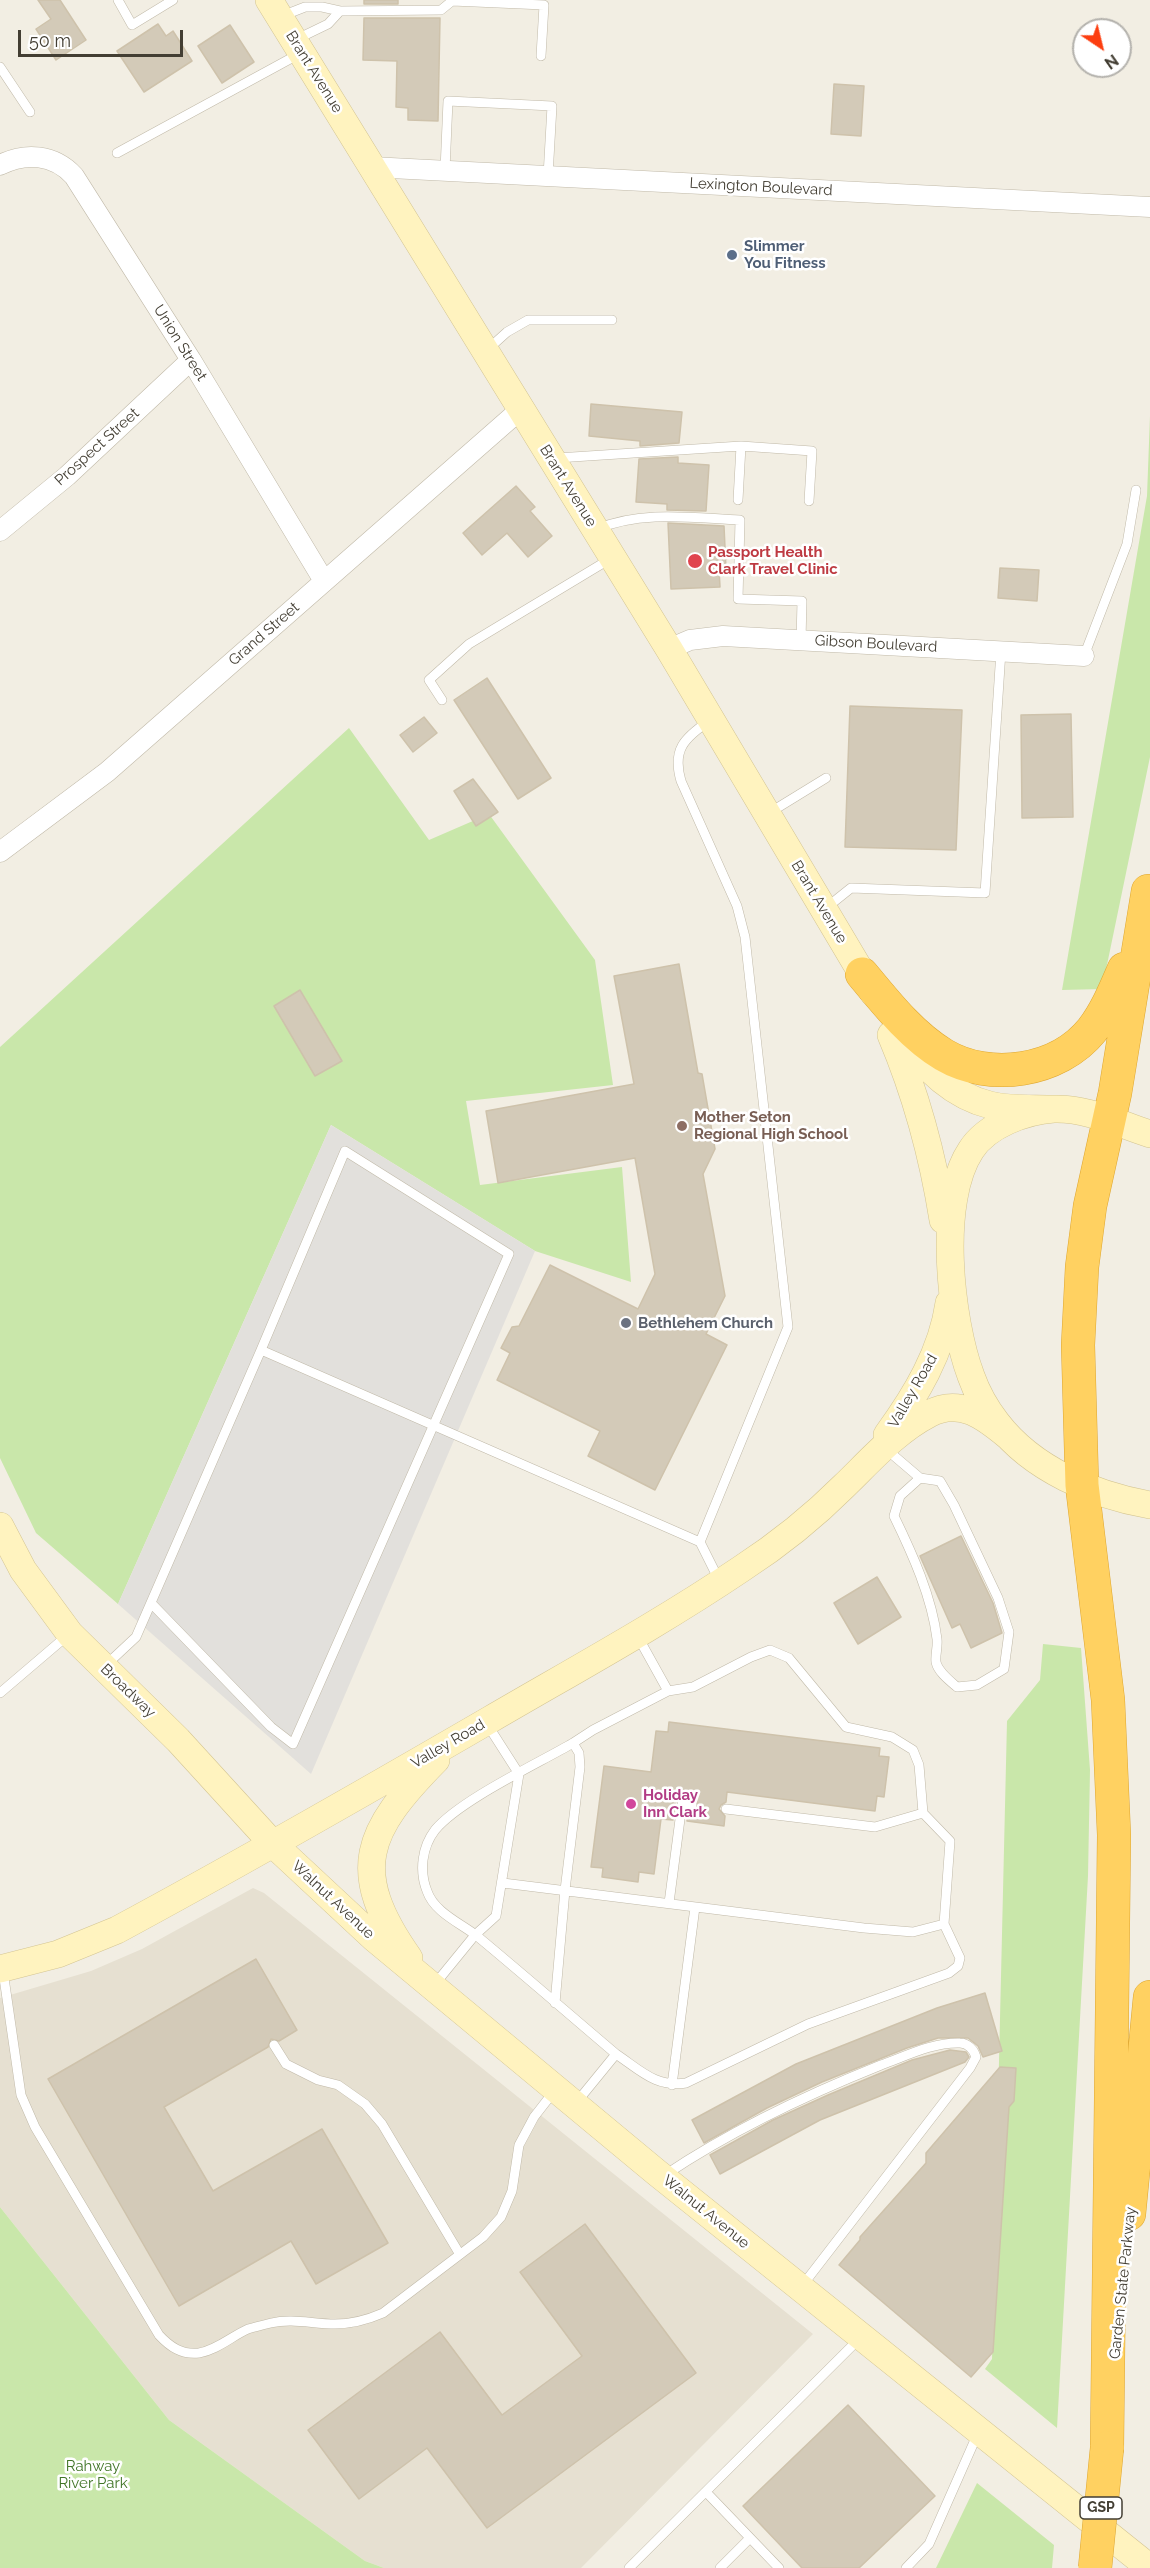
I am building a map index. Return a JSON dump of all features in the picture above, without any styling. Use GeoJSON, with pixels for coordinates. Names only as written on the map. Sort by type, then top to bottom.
{"type":"FeatureCollection","features":[{"type":"Feature","properties":{"kind":"highway"},"geometry":{"type":"LineString","coordinates":[[862,974],[909,1026],[932,1047],[952,1059],[989,1069],[1029,1067],[1066,1052],[1084,1038],[1097,1022],[1130,956],[1149,887]]}},
{"type":"Feature","properties":{"kind":"highway"},"geometry":{"type":"LineString","coordinates":[[1107,2448],[1114,1808],[1107,1690],[1082,1485],[1078,1345],[1082,1267],[1092,1196],[1109,1120],[1149,887]]}},
{"type":"Feature","properties":{"kind":"highway","name":"Garden State Parkway"},"geometry":{"type":"LineString","coordinates":[[1095,2568],[1150,1997]]}},
{"type":"Feature","properties":{"kind":"street","name":"Brant Avenue"},"geometry":{"type":"LineString","coordinates":[[274,8],[669,649],[862,974],[916,1055],[927,1068],[951,1087],[977,1101],[990,1105],[1092,1114],[1150,1134]]}},
{"type":"Feature","properties":{"kind":"street","name":"Union Street"},"geometry":{"type":"LineString","coordinates":[[0,165],[22,156],[37,157],[56,162],[68,169],[74,176],[191,360],[324,581]]}},
{"type":"Feature","properties":{"kind":"street","name":"Lexington Boulevard"},"geometry":{"type":"LineString","coordinates":[[371,167],[1150,207]]}},
{"type":"Feature","properties":{"kind":"street","name":"Prospect Street"},"geometry":{"type":"LineString","coordinates":[[0,531],[67,476],[191,360]]}},
{"type":"Feature","properties":{"kind":"street","name":"Grand Street"},"geometry":{"type":"LineString","coordinates":[[0,852],[106,772],[521,409]]}},
{"type":"Feature","properties":{"kind":"street","name":"Gibson Boulevard"},"geometry":{"type":"LineString","coordinates":[[669,649],[690,640],[713,636],[1084,656]]}},
{"type":"Feature","properties":{"kind":"street","name":"Brant Avenue"},"geometry":{"type":"LineString","coordinates":[[862,974],[893,1040],[922,1124],[938,1190],[951,1275]]}},
{"type":"Feature","properties":{"kind":"street"},"geometry":{"type":"LineString","coordinates":[[1055,1109],[1032,1113],[1008,1121],[987,1133],[971,1149],[960,1172],[951,1228],[951,1275],[962,1343],[971,1377],[987,1408],[1009,1437],[1035,1460],[1082,1485],[1117,1498],[1150,1505]]}},
{"type":"Feature","properties":{"kind":"street","name":"Valley Road"},"geometry":{"type":"LineString","coordinates":[[874,1456],[903,1413],[934,1356],[948,1312],[951,1275]]}},
{"type":"Feature","properties":{"kind":"street","name":"Valley Road"},"geometry":{"type":"LineString","coordinates":[[1,1969],[58,1954],[99,1939],[272,1844],[637,1634],[759,1557],[801,1524],[874,1456],[929,1414],[952,1407],[973,1411],[1009,1437]]}},
{"type":"Feature","properties":{"kind":"street","name":"Broadway"},"geometry":{"type":"LineString","coordinates":[[0,1526],[23,1570],[70,1634],[177,1740],[272,1844]]}},
{"type":"Feature","properties":{"kind":"street"},"geometry":{"type":"LineString","coordinates":[[432,1987],[413,1964],[389,1928],[374,1889],[371,1856],[376,1837],[396,1804],[445,1751],[476,1728]]}},
{"type":"Feature","properties":{"kind":"street","name":"Walnut Avenue"},"geometry":{"type":"LineString","coordinates":[[272,1844],[374,1938],[662,2177],[1150,2568]]}},
{"type":"Feature","properties":{"kind":"lane"},"geometry":{"type":"LineString","coordinates":[[118,0],[132,25],[173,0]]}},
{"type":"Feature","properties":{"kind":"lane"},"geometry":{"type":"LineString","coordinates":[[274,8],[322,7],[340,11],[441,10],[452,1],[544,5],[541,56]]}},
{"type":"Feature","properties":{"kind":"lane"},"geometry":{"type":"LineString","coordinates":[[117,153],[298,46],[328,24],[340,11]]}},
{"type":"Feature","properties":{"kind":"lane"},"geometry":{"type":"LineString","coordinates":[[0,67],[30,112]]}},
{"type":"Feature","properties":{"kind":"lane"},"geometry":{"type":"LineString","coordinates":[[445,170],[448,101],[552,106],[548,176]]}},
{"type":"Feature","properties":{"kind":"lane"},"geometry":{"type":"LineString","coordinates":[[485,351],[528,320],[612,320]]}},
{"type":"Feature","properties":{"kind":"lane"},"geometry":{"type":"LineString","coordinates":[[551,459],[741,446],[812,451],[809,501]]}},
{"type":"Feature","properties":{"kind":"lane"},"geometry":{"type":"LineString","coordinates":[[738,500],[741,446]]}},
{"type":"Feature","properties":{"kind":"lane"},"geometry":{"type":"LineString","coordinates":[[1084,656],[1127,544],[1136,490]]}},
{"type":"Feature","properties":{"kind":"lane"},"geometry":{"type":"LineString","coordinates":[[595,530],[615,521],[652,517],[740,520],[738,599],[802,601],[801,640]]}},
{"type":"Feature","properties":{"kind":"lane"},"geometry":{"type":"LineString","coordinates":[[442,700],[429,680],[469,644],[612,558]]}},
{"type":"Feature","properties":{"kind":"lane"},"geometry":{"type":"LineString","coordinates":[[824,909],[851,888],[985,893],[1001,651]]}},
{"type":"Feature","properties":{"kind":"lane"},"geometry":{"type":"LineString","coordinates":[[700,1542],[788,1327],[745,937],[737,906],[681,781],[677,765],[679,752],[685,741],[693,732],[711,720]]}},
{"type":"Feature","properties":{"kind":"lane"},"geometry":{"type":"LineString","coordinates":[[767,814],[826,778]]}},
{"type":"Feature","properties":{"kind":"lane"},"geometry":{"type":"LineString","coordinates":[[103,1668],[136,1637],[345,1151],[508,1254],[293,1744],[271,1727],[151,1603]]}},
{"type":"Feature","properties":{"kind":"lane"},"geometry":{"type":"LineString","coordinates":[[261,1350],[700,1542],[720,1582]]}},
{"type":"Feature","properties":{"kind":"lane"},"geometry":{"type":"LineString","coordinates":[[874,1456],[920,1478],[940,1481],[954,1505],[998,1598],[1009,1632],[1004,1669],[977,1685],[957,1687],[948,1680],[936,1664],[937,1640],[926,1596],[894,1516],[900,1496],[920,1478]]}},
{"type":"Feature","properties":{"kind":"lane"},"geometry":{"type":"LineString","coordinates":[[0,1693],[70,1634]]}},
{"type":"Feature","properties":{"kind":"lane"},"geometry":{"type":"LineString","coordinates":[[637,1634],[668,1692]]}},
{"type":"Feature","properties":{"kind":"lane"},"geometry":{"type":"LineString","coordinates":[[770,1650],[789,1658],[846,1727],[892,1737],[913,1750],[919,1765],[923,1813],[950,1841],[944,1924],[960,1958],[958,1966],[949,1973],[808,2024],[698,2079],[672,2085],[657,2082],[616,2054],[475,1935],[438,1908],[427,1892],[423,1870],[424,1849],[435,1831],[455,1812],[593,1730],[668,1692],[693,1687],[751,1657],[770,1650]]}},
{"type":"Feature","properties":{"kind":"lane"},"geometry":{"type":"LineString","coordinates":[[476,1728],[519,1774]]}},
{"type":"Feature","properties":{"kind":"lane"},"geometry":{"type":"LineString","coordinates":[[555,2003],[565,1890],[580,1767],[579,1753],[573,1743]]}},
{"type":"Feature","properties":{"kind":"lane"},"geometry":{"type":"LineString","coordinates":[[432,1987],[475,1935],[496,1916],[519,1774]]}},
{"type":"Feature","properties":{"kind":"lane"},"geometry":{"type":"LineString","coordinates":[[669,1903],[682,1804],[692,1805]]}},
{"type":"Feature","properties":{"kind":"lane"},"geometry":{"type":"LineString","coordinates":[[726,1809],[875,1827],[923,1813]]}},
{"type":"Feature","properties":{"kind":"lane"},"geometry":{"type":"LineString","coordinates":[[503,1883],[913,1932],[944,1924]]}},
{"type":"Feature","properties":{"kind":"lane"},"geometry":{"type":"LineString","coordinates":[[672,2085],[695,1907]]}},
{"type":"Feature","properties":{"kind":"lane"},"geometry":{"type":"LineString","coordinates":[[1,1969],[21,2095],[26,2106],[58,2167],[159,2335],[168,2346],[183,2352],[197,2353],[211,2350],[248,2330],[274,2322],[300,2321],[336,2324],[364,2321],[383,2313],[483,2237],[501,2217],[512,2191],[519,2145],[534,2117],[566,2097],[616,2054]]}},
{"type":"Feature","properties":{"kind":"lane"},"geometry":{"type":"LineString","coordinates":[[662,2177],[696,2154],[818,2090],[928,2047],[962,2043],[970,2047],[976,2057],[801,2288]]}},
{"type":"Feature","properties":{"kind":"lane"},"geometry":{"type":"LineString","coordinates":[[274,2045],[286,2064],[309,2076],[338,2085],[365,2104],[382,2124],[459,2253]]}},
{"type":"Feature","properties":{"kind":"lane"},"geometry":{"type":"LineString","coordinates":[[629,2568],[861,2337]]}},
{"type":"Feature","properties":{"kind":"lane"},"geometry":{"type":"LineString","coordinates":[[906,2568],[928,2544],[979,2431]]}},
{"type":"Feature","properties":{"kind":"lane"},"geometry":{"type":"LineString","coordinates":[[706,2492],[779,2568]]}},
{"type":"Feature","properties":{"kind":"lane"},"geometry":{"type":"LineString","coordinates":[[720,2568],[749,2539]]}},
{"type":"Feature","properties":{"kind":"shaded area"},"geometry":{"type":"Polygon","coordinates":[[[331,1125],[535,1251],[311,1774],[118,1604],[331,1125]]]}},
{"type":"Feature","properties":{"kind":"shaded area"},"geometry":{"type":"Polygon","coordinates":[[[253,1888],[264,1893],[813,2334],[581,2568],[384,2568],[365,2561],[169,2420],[0,2207],[0,1998],[91,1971],[142,1949],[253,1888]]]}},
{"type":"Feature","properties":{"kind":"green space"},"geometry":{"type":"Polygon","coordinates":[[[1150,416],[1150,757],[1102,989],[1062,990],[1147,496],[1150,416]]]}},
{"type":"Feature","properties":{"kind":"green space"},"geometry":{"type":"Polygon","coordinates":[[[349,728],[429,840],[489,814],[595,960],[613,1085],[466,1101],[480,1185],[622,1167],[631,1282],[535,1251],[331,1125],[118,1604],[36,1533],[0,1458],[0,1047],[349,728]]]}},
{"type":"Feature","properties":{"kind":"green space"},"geometry":{"type":"Polygon","coordinates":[[[1043,1644],[1081,1648],[1090,1770],[1088,1876],[1057,2428],[985,2369],[992,2359],[1007,1721],[1040,1680],[1043,1644]]]}},
{"type":"Feature","properties":{"kind":"green space","name":"Rahway River Park"},"geometry":{"type":"Polygon","coordinates":[[[0,2207],[169,2420],[365,2561],[384,2568],[0,2568],[0,2207]]]}},
{"type":"Feature","properties":{"kind":"green space"},"geometry":{"type":"Polygon","coordinates":[[[977,2483],[1054,2545],[1052,2568],[936,2568],[977,2483]]]}},
{"type":"Feature","properties":{"kind":"building"},"geometry":{"type":"Polygon","coordinates":[[[38,0],[60,0],[86,40],[56,60],[36,29],[51,19],[38,0]]]}},
{"type":"Feature","properties":{"kind":"building"},"geometry":{"type":"Polygon","coordinates":[[[364,0],[398,0],[398,4],[364,4],[364,0]]]}},
{"type":"Feature","properties":{"kind":"building"},"geometry":{"type":"Polygon","coordinates":[[[364,18],[440,18],[438,121],[408,120],[408,108],[396,107],[397,61],[363,60],[364,18]]]}},
{"type":"Feature","properties":{"kind":"building"},"geometry":{"type":"Polygon","coordinates":[[[158,24],[166,36],[173,31],[192,61],[144,92],[117,51],[158,24]]]}},
{"type":"Feature","properties":{"kind":"building"},"geometry":{"type":"Polygon","coordinates":[[[230,25],[254,62],[222,83],[198,46],[230,25]]]}},
{"type":"Feature","properties":{"kind":"building"},"geometry":{"type":"Polygon","coordinates":[[[834,84],[864,86],[861,136],[831,134],[834,84]]]}},
{"type":"Feature","properties":{"kind":"building"},"geometry":{"type":"Polygon","coordinates":[[[591,404],[682,412],[679,443],[640,446],[640,441],[589,436],[591,404]]]}},
{"type":"Feature","properties":{"kind":"building"},"geometry":{"type":"Polygon","coordinates":[[[678,457],[678,463],[709,465],[706,511],[667,510],[667,504],[636,502],[639,459],[678,457]]]}},
{"type":"Feature","properties":{"kind":"building"},"geometry":{"type":"Polygon","coordinates":[[[516,486],[535,507],[530,511],[552,536],[528,557],[507,533],[482,555],[463,533],[516,486]]]}},
{"type":"Feature","properties":{"kind":"building"},"geometry":{"type":"Polygon","coordinates":[[[668,523],[724,526],[726,569],[719,569],[720,587],[671,589],[668,523]]]}},
{"type":"Feature","properties":{"kind":"building"},"geometry":{"type":"Polygon","coordinates":[[[1000,568],[1039,570],[1037,601],[998,598],[1000,568]]]}},
{"type":"Feature","properties":{"kind":"building"},"geometry":{"type":"Polygon","coordinates":[[[487,678],[551,778],[518,799],[454,700],[487,678]]]}},
{"type":"Feature","properties":{"kind":"building"},"geometry":{"type":"Polygon","coordinates":[[[850,706],[962,710],[956,850],[845,847],[850,706]]]}},
{"type":"Feature","properties":{"kind":"building"},"geometry":{"type":"Polygon","coordinates":[[[1071,714],[1073,817],[1022,818],[1021,715],[1071,714]]]}},
{"type":"Feature","properties":{"kind":"building"},"geometry":{"type":"Polygon","coordinates":[[[424,717],[437,733],[413,752],[400,735],[424,717]]]}},
{"type":"Feature","properties":{"kind":"building"},"geometry":{"type":"Polygon","coordinates":[[[473,779],[498,812],[476,826],[454,791],[473,779]]]}},
{"type":"Feature","properties":{"kind":"building"},"geometry":{"type":"Polygon","coordinates":[[[679,964],[698,1073],[702,1074],[715,1149],[703,1174],[725,1296],[706,1334],[727,1345],[655,1490],[588,1456],[600,1431],[497,1380],[510,1353],[501,1348],[512,1327],[519,1326],[550,1265],[638,1309],[655,1274],[635,1158],[498,1183],[486,1111],[634,1084],[614,976],[679,964]]]}},
{"type":"Feature","properties":{"kind":"building"},"geometry":{"type":"Polygon","coordinates":[[[300,990],[342,1061],[315,1076],[274,1006],[300,990]]]}},
{"type":"Feature","properties":{"kind":"building"},"geometry":{"type":"Polygon","coordinates":[[[961,1536],[993,1603],[1002,1633],[971,1648],[960,1624],[952,1628],[920,1556],[961,1536]]]}},
{"type":"Feature","properties":{"kind":"building"},"geometry":{"type":"Polygon","coordinates":[[[877,1577],[901,1617],[858,1644],[834,1603],[877,1577]]]}},
{"type":"Feature","properties":{"kind":"building","name":"Holiday Inn Clark"},"geometry":{"type":"Polygon","coordinates":[[[669,1722],[880,1748],[879,1756],[889,1757],[884,1797],[877,1796],[875,1811],[727,1792],[726,1802],[719,1809],[725,1816],[724,1826],[687,1821],[688,1811],[697,1809],[698,1803],[693,1798],[680,1798],[675,1803],[673,1820],[661,1819],[654,1874],[639,1872],[638,1882],[602,1877],[603,1868],[591,1867],[604,1766],[651,1772],[656,1731],[668,1732],[669,1722]]]}},
{"type":"Feature","properties":{"kind":"building"},"geometry":{"type":"Polygon","coordinates":[[[256,1959],[297,2030],[279,2041],[271,2039],[268,2047],[164,2107],[213,2191],[322,2129],[388,2243],[316,2284],[291,2241],[179,2306],[48,2079],[256,1959]]]}},
{"type":"Feature","properties":{"kind":"building"},"geometry":{"type":"Polygon","coordinates":[[[985,1993],[1002,2051],[983,2057],[978,2046],[968,2038],[938,2038],[822,2082],[767,2108],[704,2143],[692,2120],[796,2064],[937,2008],[985,1993]]]}},
{"type":"Feature","properties":{"kind":"building"},"geometry":{"type":"Polygon","coordinates":[[[950,2050],[966,2052],[969,2057],[965,2062],[820,2120],[720,2174],[710,2155],[773,2120],[828,2095],[912,2060],[950,2050]]]}},
{"type":"Feature","properties":{"kind":"building"},"geometry":{"type":"Polygon","coordinates":[[[1000,2067],[1016,2068],[1014,2101],[1009,2107],[993,2352],[971,2377],[839,2265],[860,2240],[860,2237],[926,2163],[926,2153],[1000,2067]]]}},
{"type":"Feature","properties":{"kind":"building"},"geometry":{"type":"Polygon","coordinates":[[[585,2224],[696,2373],[487,2528],[427,2448],[359,2499],[308,2430],[440,2332],[502,2415],[582,2356],[520,2272],[585,2224]]]}},
{"type":"Feature","properties":{"kind":"building"},"geometry":{"type":"Polygon","coordinates":[[[848,2405],[935,2496],[859,2568],[802,2568],[743,2506],[848,2405]]]}},
{"type":"Feature","properties":{"kind":"place","name":"Slimmer You Fitness"},"geometry":{"type":"Point","coordinates":[732,255]}},
{"type":"Feature","properties":{"kind":"place","name":"Passport Health Clark Travel Clinic"},"geometry":{"type":"Point","coordinates":[695,561]}},
{"type":"Feature","properties":{"kind":"place","name":"Mother Seton Regional High School"},"geometry":{"type":"Point","coordinates":[682,1126]}},
{"type":"Feature","properties":{"kind":"place","name":"Bethlehem Church"},"geometry":{"type":"Point","coordinates":[626,1323]}},
{"type":"Feature","properties":{"kind":"place","name":"Holiday Inn Clark"},"geometry":{"type":"Point","coordinates":[631,1804]}}]}
